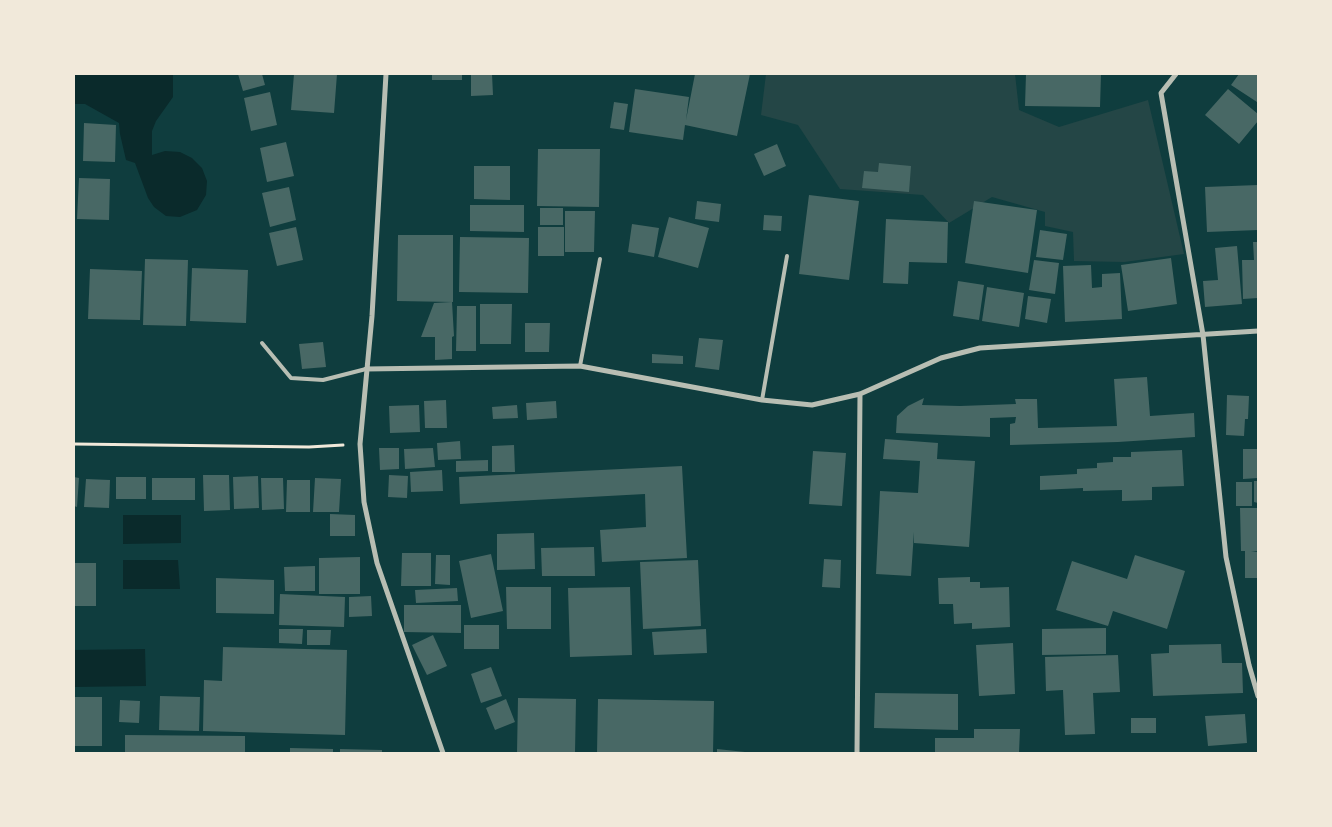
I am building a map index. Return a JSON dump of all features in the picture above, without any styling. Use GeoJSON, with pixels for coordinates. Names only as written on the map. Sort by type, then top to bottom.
{"type":"FeatureCollection","features":[{"type":"Feature","properties":{"kind":"street"},"geometry":{"type":"LineString","coordinates":[[386,74],[372,316],[360,444],[364,502],[377,563],[444,753]]}},
{"type":"Feature","properties":{"kind":"street"},"geometry":{"type":"LineString","coordinates":[[1176,74],[1161,93],[1203,335],[1226,557],[1249,665],[1258,696]]}},
{"type":"Feature","properties":{"kind":"street"},"geometry":{"type":"LineString","coordinates":[[366,369],[580,366],[762,400],[812,405],[860,394],[941,358],[980,348],[1258,331]]}},
{"type":"Feature","properties":{"kind":"street"},"geometry":{"type":"LineString","coordinates":[[857,753],[860,394]]}},
{"type":"Feature","properties":{"kind":"lane"},"geometry":{"type":"LineString","coordinates":[[762,400],[787,256]]}},
{"type":"Feature","properties":{"kind":"lane"},"geometry":{"type":"LineString","coordinates":[[580,366],[600,259]]}},
{"type":"Feature","properties":{"kind":"lane"},"geometry":{"type":"LineString","coordinates":[[262,343],[292,378],[323,380],[366,369]]}},
{"type":"Feature","properties":{"kind":"path"},"geometry":{"type":"LineString","coordinates":[[74,444],[308,447],[360,444]]}},
{"type":"Feature","properties":{"kind":"shaded area"},"geometry":{"type":"Polygon","coordinates":[[[74,74],[173,74],[173,97],[156,121],[152,131],[152,155],[165,151],[180,152],[192,158],[202,168],[207,181],[206,195],[197,210],[180,217],[166,216],[154,207],[148,198],[135,163],[126,160],[119,123],[85,104],[74,104],[74,74]]]}},
{"type":"Feature","properties":{"kind":"shaded area"},"geometry":{"type":"Polygon","coordinates":[[[766,74],[1015,74],[1019,110],[1059,127],[1148,100],[1184,254],[1124,262],[1074,261],[1073,232],[1045,226],[1045,212],[992,197],[949,223],[923,195],[840,189],[798,125],[761,115],[766,74]]]}},
{"type":"Feature","properties":{"kind":"shaded area"},"geometry":{"type":"Polygon","coordinates":[[[123,515],[181,515],[181,543],[123,544],[123,515]]]}},
{"type":"Feature","properties":{"kind":"shaded area"},"geometry":{"type":"Polygon","coordinates":[[[123,560],[178,560],[180,589],[123,589],[123,560]]]}},
{"type":"Feature","properties":{"kind":"shaded area"},"geometry":{"type":"Polygon","coordinates":[[[145,649],[146,686],[74,687],[74,650],[145,649]]]}},
{"type":"Feature","properties":{"kind":"building"},"geometry":{"type":"Polygon","coordinates":[[[238,74],[262,74],[265,85],[243,91],[238,74]]]}},
{"type":"Feature","properties":{"kind":"building"},"geometry":{"type":"Polygon","coordinates":[[[294,74],[337,74],[334,113],[291,110],[294,74]]]}},
{"type":"Feature","properties":{"kind":"building"},"geometry":{"type":"Polygon","coordinates":[[[432,74],[462,74],[462,80],[432,80],[432,74]]]}},
{"type":"Feature","properties":{"kind":"building"},"geometry":{"type":"Polygon","coordinates":[[[471,74],[492,74],[493,95],[471,96],[471,74]]]}},
{"type":"Feature","properties":{"kind":"building"},"geometry":{"type":"Polygon","coordinates":[[[695,74],[750,74],[737,136],[685,125],[683,140],[629,132],[635,89],[689,97],[686,120],[695,74]]]}},
{"type":"Feature","properties":{"kind":"building"},"geometry":{"type":"Polygon","coordinates":[[[1026,74],[1101,74],[1100,107],[1025,106],[1026,74]]]}},
{"type":"Feature","properties":{"kind":"building"},"geometry":{"type":"Polygon","coordinates":[[[1239,74],[1258,74],[1257,102],[1231,85],[1239,74]]]}},
{"type":"Feature","properties":{"kind":"building"},"geometry":{"type":"Polygon","coordinates":[[[1228,89],[1258,114],[1258,121],[1239,144],[1205,115],[1228,89]]]}},
{"type":"Feature","properties":{"kind":"building"},"geometry":{"type":"Polygon","coordinates":[[[270,92],[277,125],[251,131],[244,98],[270,92]]]}},
{"type":"Feature","properties":{"kind":"building"},"geometry":{"type":"Polygon","coordinates":[[[614,102],[628,104],[624,130],[610,128],[614,102]]]}},
{"type":"Feature","properties":{"kind":"building"},"geometry":{"type":"Polygon","coordinates":[[[84,123],[116,125],[115,162],[83,161],[84,123]]]}},
{"type":"Feature","properties":{"kind":"building"},"geometry":{"type":"Polygon","coordinates":[[[286,142],[294,176],[267,182],[260,148],[286,142]]]}},
{"type":"Feature","properties":{"kind":"building"},"geometry":{"type":"Polygon","coordinates":[[[777,144],[786,166],[764,176],[754,154],[777,144]]]}},
{"type":"Feature","properties":{"kind":"building"},"geometry":{"type":"Polygon","coordinates":[[[538,149],[600,149],[599,207],[537,206],[538,149]]]}},
{"type":"Feature","properties":{"kind":"building"},"geometry":{"type":"Polygon","coordinates":[[[879,163],[911,166],[909,192],[862,188],[864,171],[878,172],[879,163]]]}},
{"type":"Feature","properties":{"kind":"building"},"geometry":{"type":"Polygon","coordinates":[[[474,166],[510,166],[510,200],[474,199],[474,166]]]}},
{"type":"Feature","properties":{"kind":"building"},"geometry":{"type":"Polygon","coordinates":[[[79,178],[110,179],[109,220],[77,219],[79,178]]]}},
{"type":"Feature","properties":{"kind":"building"},"geometry":{"type":"Polygon","coordinates":[[[1258,185],[1258,230],[1207,232],[1205,187],[1258,185]]]}},
{"type":"Feature","properties":{"kind":"building"},"geometry":{"type":"Polygon","coordinates":[[[289,187],[296,220],[270,227],[262,193],[289,187]]]}},
{"type":"Feature","properties":{"kind":"building"},"geometry":{"type":"Polygon","coordinates":[[[809,195],[859,201],[849,280],[799,274],[809,195]]]}},
{"type":"Feature","properties":{"kind":"building"},"geometry":{"type":"Polygon","coordinates":[[[697,201],[721,204],[719,222],[695,219],[697,201]]]}},
{"type":"Feature","properties":{"kind":"building"},"geometry":{"type":"Polygon","coordinates":[[[974,201],[1037,210],[1028,273],[965,263],[974,201]]]}},
{"type":"Feature","properties":{"kind":"building"},"geometry":{"type":"Polygon","coordinates":[[[470,205],[524,205],[524,232],[470,231],[470,205]]]}},
{"type":"Feature","properties":{"kind":"building"},"geometry":{"type":"Polygon","coordinates":[[[540,208],[563,208],[563,225],[540,225],[540,208]]]}},
{"type":"Feature","properties":{"kind":"building"},"geometry":{"type":"Polygon","coordinates":[[[565,211],[595,211],[594,252],[565,252],[565,211]]]}},
{"type":"Feature","properties":{"kind":"building"},"geometry":{"type":"Polygon","coordinates":[[[764,215],[782,216],[781,231],[763,230],[764,215]]]}},
{"type":"Feature","properties":{"kind":"building"},"geometry":{"type":"Polygon","coordinates":[[[669,217],[709,228],[698,268],[658,257],[669,217]]]}},
{"type":"Feature","properties":{"kind":"building"},"geometry":{"type":"Polygon","coordinates":[[[886,219],[948,222],[947,263],[909,262],[908,284],[883,283],[886,219]]]}},
{"type":"Feature","properties":{"kind":"building"},"geometry":{"type":"Polygon","coordinates":[[[632,224],[659,228],[654,257],[628,252],[632,224]]]}},
{"type":"Feature","properties":{"kind":"building"},"geometry":{"type":"Polygon","coordinates":[[[296,227],[303,260],[277,266],[269,233],[296,227]]]}},
{"type":"Feature","properties":{"kind":"building"},"geometry":{"type":"Polygon","coordinates":[[[538,227],[564,227],[564,256],[538,256],[538,227]]]}},
{"type":"Feature","properties":{"kind":"building"},"geometry":{"type":"Polygon","coordinates":[[[1040,230],[1067,234],[1063,260],[1036,257],[1040,230]]]}},
{"type":"Feature","properties":{"kind":"building"},"geometry":{"type":"Polygon","coordinates":[[[398,235],[453,235],[453,302],[397,301],[398,235]]]}},
{"type":"Feature","properties":{"kind":"building"},"geometry":{"type":"Polygon","coordinates":[[[460,237],[529,238],[528,293],[459,292],[460,237]]]}},
{"type":"Feature","properties":{"kind":"building"},"geometry":{"type":"Polygon","coordinates":[[[1253,242],[1258,242],[1258,298],[1243,299],[1242,260],[1254,260],[1253,242]]]}},
{"type":"Feature","properties":{"kind":"building"},"geometry":{"type":"Polygon","coordinates":[[[1237,246],[1242,304],[1205,307],[1203,281],[1218,280],[1215,248],[1237,246]]]}},
{"type":"Feature","properties":{"kind":"building"},"geometry":{"type":"Polygon","coordinates":[[[1171,258],[1177,304],[1128,311],[1121,265],[1171,258]]]}},
{"type":"Feature","properties":{"kind":"building"},"geometry":{"type":"Polygon","coordinates":[[[145,259],[188,260],[186,326],[143,325],[145,259]]]}},
{"type":"Feature","properties":{"kind":"building"},"geometry":{"type":"Polygon","coordinates":[[[1034,260],[1059,263],[1055,294],[1029,290],[1034,260]]]}},
{"type":"Feature","properties":{"kind":"building"},"geometry":{"type":"Polygon","coordinates":[[[1091,265],[1092,288],[1102,287],[1102,274],[1120,273],[1122,319],[1065,322],[1063,266],[1091,265]]]}},
{"type":"Feature","properties":{"kind":"building"},"geometry":{"type":"Polygon","coordinates":[[[192,268],[248,270],[246,323],[190,321],[192,268]]]}},
{"type":"Feature","properties":{"kind":"building"},"geometry":{"type":"Polygon","coordinates":[[[90,269],[142,271],[140,320],[88,319],[90,269]]]}},
{"type":"Feature","properties":{"kind":"building"},"geometry":{"type":"Polygon","coordinates":[[[958,281],[984,285],[979,320],[953,316],[958,281]]]}},
{"type":"Feature","properties":{"kind":"building"},"geometry":{"type":"Polygon","coordinates":[[[987,287],[1024,293],[1019,327],[982,321],[987,287]]]}},
{"type":"Feature","properties":{"kind":"building"},"geometry":{"type":"Polygon","coordinates":[[[1028,296],[1051,299],[1047,323],[1025,319],[1028,296]]]}},
{"type":"Feature","properties":{"kind":"building"},"geometry":{"type":"Polygon","coordinates":[[[452,302],[454,336],[452,337],[452,359],[435,360],[435,337],[421,337],[434,303],[452,302]]]}},
{"type":"Feature","properties":{"kind":"building"},"geometry":{"type":"Polygon","coordinates":[[[480,304],[512,304],[511,344],[480,344],[480,304]]]}},
{"type":"Feature","properties":{"kind":"building"},"geometry":{"type":"Polygon","coordinates":[[[457,306],[476,306],[476,351],[456,351],[457,306]]]}},
{"type":"Feature","properties":{"kind":"building"},"geometry":{"type":"Polygon","coordinates":[[[525,323],[550,323],[549,352],[525,352],[525,323]]]}},
{"type":"Feature","properties":{"kind":"building"},"geometry":{"type":"Polygon","coordinates":[[[699,338],[723,340],[719,370],[695,367],[699,338]]]}},
{"type":"Feature","properties":{"kind":"building"},"geometry":{"type":"Polygon","coordinates":[[[323,342],[326,367],[302,369],[299,344],[323,342]]]}},
{"type":"Feature","properties":{"kind":"building"},"geometry":{"type":"Polygon","coordinates":[[[652,354],[683,356],[683,364],[652,363],[652,354]]]}},
{"type":"Feature","properties":{"kind":"building"},"geometry":{"type":"Polygon","coordinates":[[[1147,377],[1150,416],[1194,413],[1195,437],[1118,442],[1010,445],[1010,424],[1015,423],[1016,417],[990,418],[990,437],[896,433],[897,416],[908,406],[924,398],[922,405],[960,406],[1016,404],[1015,399],[1037,399],[1038,428],[1117,426],[1114,379],[1147,377]]]}},
{"type":"Feature","properties":{"kind":"building"},"geometry":{"type":"Polygon","coordinates":[[[1227,395],[1249,396],[1248,419],[1245,419],[1244,436],[1226,435],[1227,395]]]}},
{"type":"Feature","properties":{"kind":"building"},"geometry":{"type":"Polygon","coordinates":[[[446,400],[447,428],[425,428],[424,401],[446,400]]]}},
{"type":"Feature","properties":{"kind":"building"},"geometry":{"type":"Polygon","coordinates":[[[556,401],[557,418],[527,420],[526,403],[556,401]]]}},
{"type":"Feature","properties":{"kind":"building"},"geometry":{"type":"Polygon","coordinates":[[[419,405],[420,432],[390,433],[389,406],[419,405]]]}},
{"type":"Feature","properties":{"kind":"building"},"geometry":{"type":"Polygon","coordinates":[[[517,405],[518,418],[493,419],[492,407],[517,405]]]}},
{"type":"Feature","properties":{"kind":"building"},"geometry":{"type":"Polygon","coordinates":[[[885,439],[938,443],[937,459],[975,461],[969,547],[914,543],[914,532],[911,576],[876,574],[880,491],[918,493],[920,461],[883,459],[885,439]]]}},
{"type":"Feature","properties":{"kind":"building"},"geometry":{"type":"Polygon","coordinates":[[[460,441],[461,459],[438,460],[437,443],[460,441]]]}},
{"type":"Feature","properties":{"kind":"building"},"geometry":{"type":"Polygon","coordinates":[[[514,445],[515,472],[492,472],[492,446],[514,445]]]}},
{"type":"Feature","properties":{"kind":"building"},"geometry":{"type":"Polygon","coordinates":[[[379,448],[399,448],[399,469],[380,470],[379,448]]]}},
{"type":"Feature","properties":{"kind":"building"},"geometry":{"type":"Polygon","coordinates":[[[433,448],[435,467],[405,469],[404,449],[433,448]]]}},
{"type":"Feature","properties":{"kind":"building"},"geometry":{"type":"Polygon","coordinates":[[[1243,449],[1258,449],[1258,478],[1243,479],[1243,449]]]}},
{"type":"Feature","properties":{"kind":"building"},"geometry":{"type":"Polygon","coordinates":[[[1182,450],[1184,486],[1152,487],[1152,500],[1122,501],[1122,490],[1083,491],[1083,488],[1040,490],[1040,476],[1077,474],[1077,469],[1097,468],[1097,463],[1113,462],[1113,457],[1131,457],[1131,452],[1182,450]]]}},
{"type":"Feature","properties":{"kind":"building"},"geometry":{"type":"Polygon","coordinates":[[[813,451],[846,453],[842,506],[809,504],[813,451]]]}},
{"type":"Feature","properties":{"kind":"building"},"geometry":{"type":"Polygon","coordinates":[[[488,460],[488,471],[456,472],[456,461],[488,460]]]}},
{"type":"Feature","properties":{"kind":"building"},"geometry":{"type":"Polygon","coordinates":[[[682,466],[687,558],[602,562],[600,530],[646,527],[645,494],[460,504],[459,477],[682,466]]]}},
{"type":"Feature","properties":{"kind":"building"},"geometry":{"type":"Polygon","coordinates":[[[442,470],[443,491],[411,492],[410,472],[442,470]]]}},
{"type":"Feature","properties":{"kind":"building"},"geometry":{"type":"Polygon","coordinates":[[[203,475],[229,475],[230,510],[204,511],[203,475]]]}},
{"type":"Feature","properties":{"kind":"building"},"geometry":{"type":"Polygon","coordinates":[[[389,475],[408,476],[407,498],[388,497],[389,475]]]}},
{"type":"Feature","properties":{"kind":"building"},"geometry":{"type":"Polygon","coordinates":[[[258,476],[259,508],[234,509],[233,477],[258,476]]]}},
{"type":"Feature","properties":{"kind":"building"},"geometry":{"type":"Polygon","coordinates":[[[74,477],[79,478],[77,507],[74,506],[74,477]]]}},
{"type":"Feature","properties":{"kind":"building"},"geometry":{"type":"Polygon","coordinates":[[[116,477],[146,477],[146,499],[116,499],[116,477]]]}},
{"type":"Feature","properties":{"kind":"building"},"geometry":{"type":"Polygon","coordinates":[[[152,478],[195,478],[195,500],[152,500],[152,478]]]}},
{"type":"Feature","properties":{"kind":"building"},"geometry":{"type":"Polygon","coordinates":[[[261,478],[283,478],[284,509],[262,510],[261,478]]]}},
{"type":"Feature","properties":{"kind":"building"},"geometry":{"type":"Polygon","coordinates":[[[315,478],[341,479],[339,512],[313,512],[315,478]]]}},
{"type":"Feature","properties":{"kind":"building"},"geometry":{"type":"Polygon","coordinates":[[[86,479],[110,480],[109,508],[84,507],[86,479]]]}},
{"type":"Feature","properties":{"kind":"building"},"geometry":{"type":"Polygon","coordinates":[[[287,480],[310,480],[310,512],[286,512],[287,480]]]}},
{"type":"Feature","properties":{"kind":"building"},"geometry":{"type":"Polygon","coordinates":[[[1254,481],[1258,481],[1258,503],[1254,502],[1254,481]]]}},
{"type":"Feature","properties":{"kind":"building"},"geometry":{"type":"Polygon","coordinates":[[[1236,482],[1252,482],[1252,506],[1236,506],[1236,482]]]}},
{"type":"Feature","properties":{"kind":"building"},"geometry":{"type":"Polygon","coordinates":[[[1240,508],[1258,508],[1258,551],[1251,552],[1258,552],[1258,578],[1245,578],[1245,551],[1241,551],[1240,508]]]}},
{"type":"Feature","properties":{"kind":"building"},"geometry":{"type":"Polygon","coordinates":[[[330,514],[355,515],[355,536],[330,536],[330,514]]]}},
{"type":"Feature","properties":{"kind":"building"},"geometry":{"type":"Polygon","coordinates":[[[534,533],[535,569],[497,570],[497,534],[534,533]]]}},
{"type":"Feature","properties":{"kind":"building"},"geometry":{"type":"Polygon","coordinates":[[[594,547],[595,576],[542,576],[541,548],[594,547]]]}},
{"type":"Feature","properties":{"kind":"building"},"geometry":{"type":"Polygon","coordinates":[[[402,553],[431,553],[431,586],[401,586],[402,553]]]}},
{"type":"Feature","properties":{"kind":"building"},"geometry":{"type":"Polygon","coordinates":[[[491,554],[503,611],[471,618],[459,561],[491,554]]]}},
{"type":"Feature","properties":{"kind":"building"},"geometry":{"type":"Polygon","coordinates":[[[436,555],[450,555],[450,585],[435,584],[436,555]]]}},
{"type":"Feature","properties":{"kind":"building"},"geometry":{"type":"Polygon","coordinates":[[[1135,555],[1185,571],[1167,629],[1113,611],[1108,626],[1056,610],[1072,561],[1127,579],[1135,555]]]}},
{"type":"Feature","properties":{"kind":"building"},"geometry":{"type":"Polygon","coordinates":[[[360,557],[360,594],[319,594],[319,558],[360,557]]]}},
{"type":"Feature","properties":{"kind":"building"},"geometry":{"type":"Polygon","coordinates":[[[824,559],[841,560],[840,588],[822,587],[824,559]]]}},
{"type":"Feature","properties":{"kind":"building"},"geometry":{"type":"Polygon","coordinates":[[[698,560],[701,626],[643,629],[640,562],[698,560]]]}},
{"type":"Feature","properties":{"kind":"building"},"geometry":{"type":"Polygon","coordinates":[[[74,563],[96,563],[96,606],[74,606],[74,563]]]}},
{"type":"Feature","properties":{"kind":"building"},"geometry":{"type":"Polygon","coordinates":[[[315,566],[315,591],[285,591],[284,567],[315,566]]]}},
{"type":"Feature","properties":{"kind":"building"},"geometry":{"type":"Polygon","coordinates":[[[970,577],[970,582],[980,582],[980,588],[1009,587],[1010,627],[972,629],[972,623],[954,624],[953,604],[939,604],[938,578],[970,577]]]}},
{"type":"Feature","properties":{"kind":"building"},"geometry":{"type":"Polygon","coordinates":[[[216,578],[274,580],[274,614],[216,613],[216,578]]]}},
{"type":"Feature","properties":{"kind":"building"},"geometry":{"type":"Polygon","coordinates":[[[506,587],[551,587],[551,629],[507,629],[506,587]]]}},
{"type":"Feature","properties":{"kind":"building"},"geometry":{"type":"Polygon","coordinates":[[[630,587],[632,655],[570,657],[568,588],[630,587]]]}},
{"type":"Feature","properties":{"kind":"building"},"geometry":{"type":"Polygon","coordinates":[[[457,588],[458,601],[416,603],[415,590],[457,588]]]}},
{"type":"Feature","properties":{"kind":"building"},"geometry":{"type":"Polygon","coordinates":[[[280,594],[345,597],[344,627],[279,625],[280,594]]]}},
{"type":"Feature","properties":{"kind":"building"},"geometry":{"type":"Polygon","coordinates":[[[371,596],[372,616],[349,617],[349,597],[371,596]]]}},
{"type":"Feature","properties":{"kind":"building"},"geometry":{"type":"Polygon","coordinates":[[[404,605],[461,605],[461,633],[404,632],[404,605]]]}},
{"type":"Feature","properties":{"kind":"building"},"geometry":{"type":"Polygon","coordinates":[[[464,625],[499,625],[499,649],[464,649],[464,625]]]}},
{"type":"Feature","properties":{"kind":"building"},"geometry":{"type":"Polygon","coordinates":[[[1106,628],[1106,654],[1042,655],[1042,629],[1106,628]]]}},
{"type":"Feature","properties":{"kind":"building"},"geometry":{"type":"Polygon","coordinates":[[[279,629],[303,629],[302,644],[279,643],[279,629]]]}},
{"type":"Feature","properties":{"kind":"building"},"geometry":{"type":"Polygon","coordinates":[[[706,629],[707,653],[654,655],[652,632],[706,629]]]}},
{"type":"Feature","properties":{"kind":"building"},"geometry":{"type":"Polygon","coordinates":[[[307,630],[331,630],[330,645],[307,645],[307,630]]]}},
{"type":"Feature","properties":{"kind":"building"},"geometry":{"type":"Polygon","coordinates":[[[433,635],[447,666],[427,675],[412,645],[433,635]]]}},
{"type":"Feature","properties":{"kind":"building"},"geometry":{"type":"Polygon","coordinates":[[[1013,643],[1015,694],[979,696],[976,645],[1013,643]]]}},
{"type":"Feature","properties":{"kind":"building"},"geometry":{"type":"Polygon","coordinates":[[[1221,644],[1222,663],[1242,663],[1243,693],[1153,696],[1151,654],[1169,653],[1169,645],[1221,644]]]}},
{"type":"Feature","properties":{"kind":"building"},"geometry":{"type":"Polygon","coordinates":[[[223,647],[347,650],[345,735],[203,731],[204,680],[222,681],[223,647]]]}},
{"type":"Feature","properties":{"kind":"building"},"geometry":{"type":"Polygon","coordinates":[[[1118,655],[1120,692],[1093,693],[1095,734],[1065,735],[1063,690],[1046,691],[1045,657],[1118,655]]]}},
{"type":"Feature","properties":{"kind":"building"},"geometry":{"type":"Polygon","coordinates":[[[491,667],[502,696],[481,703],[471,674],[491,667]]]}},
{"type":"Feature","properties":{"kind":"building"},"geometry":{"type":"Polygon","coordinates":[[[875,693],[958,694],[958,730],[874,728],[875,693]]]}},
{"type":"Feature","properties":{"kind":"building"},"geometry":{"type":"Polygon","coordinates":[[[160,696],[200,697],[199,731],[159,730],[160,696]]]}},
{"type":"Feature","properties":{"kind":"building"},"geometry":{"type":"Polygon","coordinates":[[[74,697],[102,697],[102,746],[74,746],[74,697]]]}},
{"type":"Feature","properties":{"kind":"building"},"geometry":{"type":"Polygon","coordinates":[[[518,698],[576,699],[575,753],[517,753],[518,698]]]}},
{"type":"Feature","properties":{"kind":"building"},"geometry":{"type":"Polygon","coordinates":[[[506,699],[515,722],[495,730],[486,708],[506,699]]]}},
{"type":"Feature","properties":{"kind":"building"},"geometry":{"type":"Polygon","coordinates":[[[598,699],[714,701],[713,753],[597,753],[598,699]]]}},
{"type":"Feature","properties":{"kind":"building"},"geometry":{"type":"Polygon","coordinates":[[[120,700],[140,701],[139,723],[119,722],[120,700]]]}},
{"type":"Feature","properties":{"kind":"building"},"geometry":{"type":"Polygon","coordinates":[[[1245,714],[1247,743],[1208,746],[1205,716],[1245,714]]]}},
{"type":"Feature","properties":{"kind":"building"},"geometry":{"type":"Polygon","coordinates":[[[1131,718],[1156,718],[1156,733],[1131,733],[1131,718]]]}},
{"type":"Feature","properties":{"kind":"building"},"geometry":{"type":"Polygon","coordinates":[[[974,729],[1020,729],[1019,753],[935,753],[935,738],[974,738],[974,729]]]}},
{"type":"Feature","properties":{"kind":"building"},"geometry":{"type":"Polygon","coordinates":[[[125,735],[245,736],[245,753],[125,753],[125,735]]]}},
{"type":"Feature","properties":{"kind":"building"},"geometry":{"type":"Polygon","coordinates":[[[290,748],[333,749],[333,753],[290,753],[290,748]]]}},
{"type":"Feature","properties":{"kind":"building"},"geometry":{"type":"Polygon","coordinates":[[[340,749],[382,750],[382,753],[340,753],[340,749]]]}},
{"type":"Feature","properties":{"kind":"building"},"geometry":{"type":"Polygon","coordinates":[[[717,749],[745,752],[745,753],[717,753],[717,749]]]}}]}
